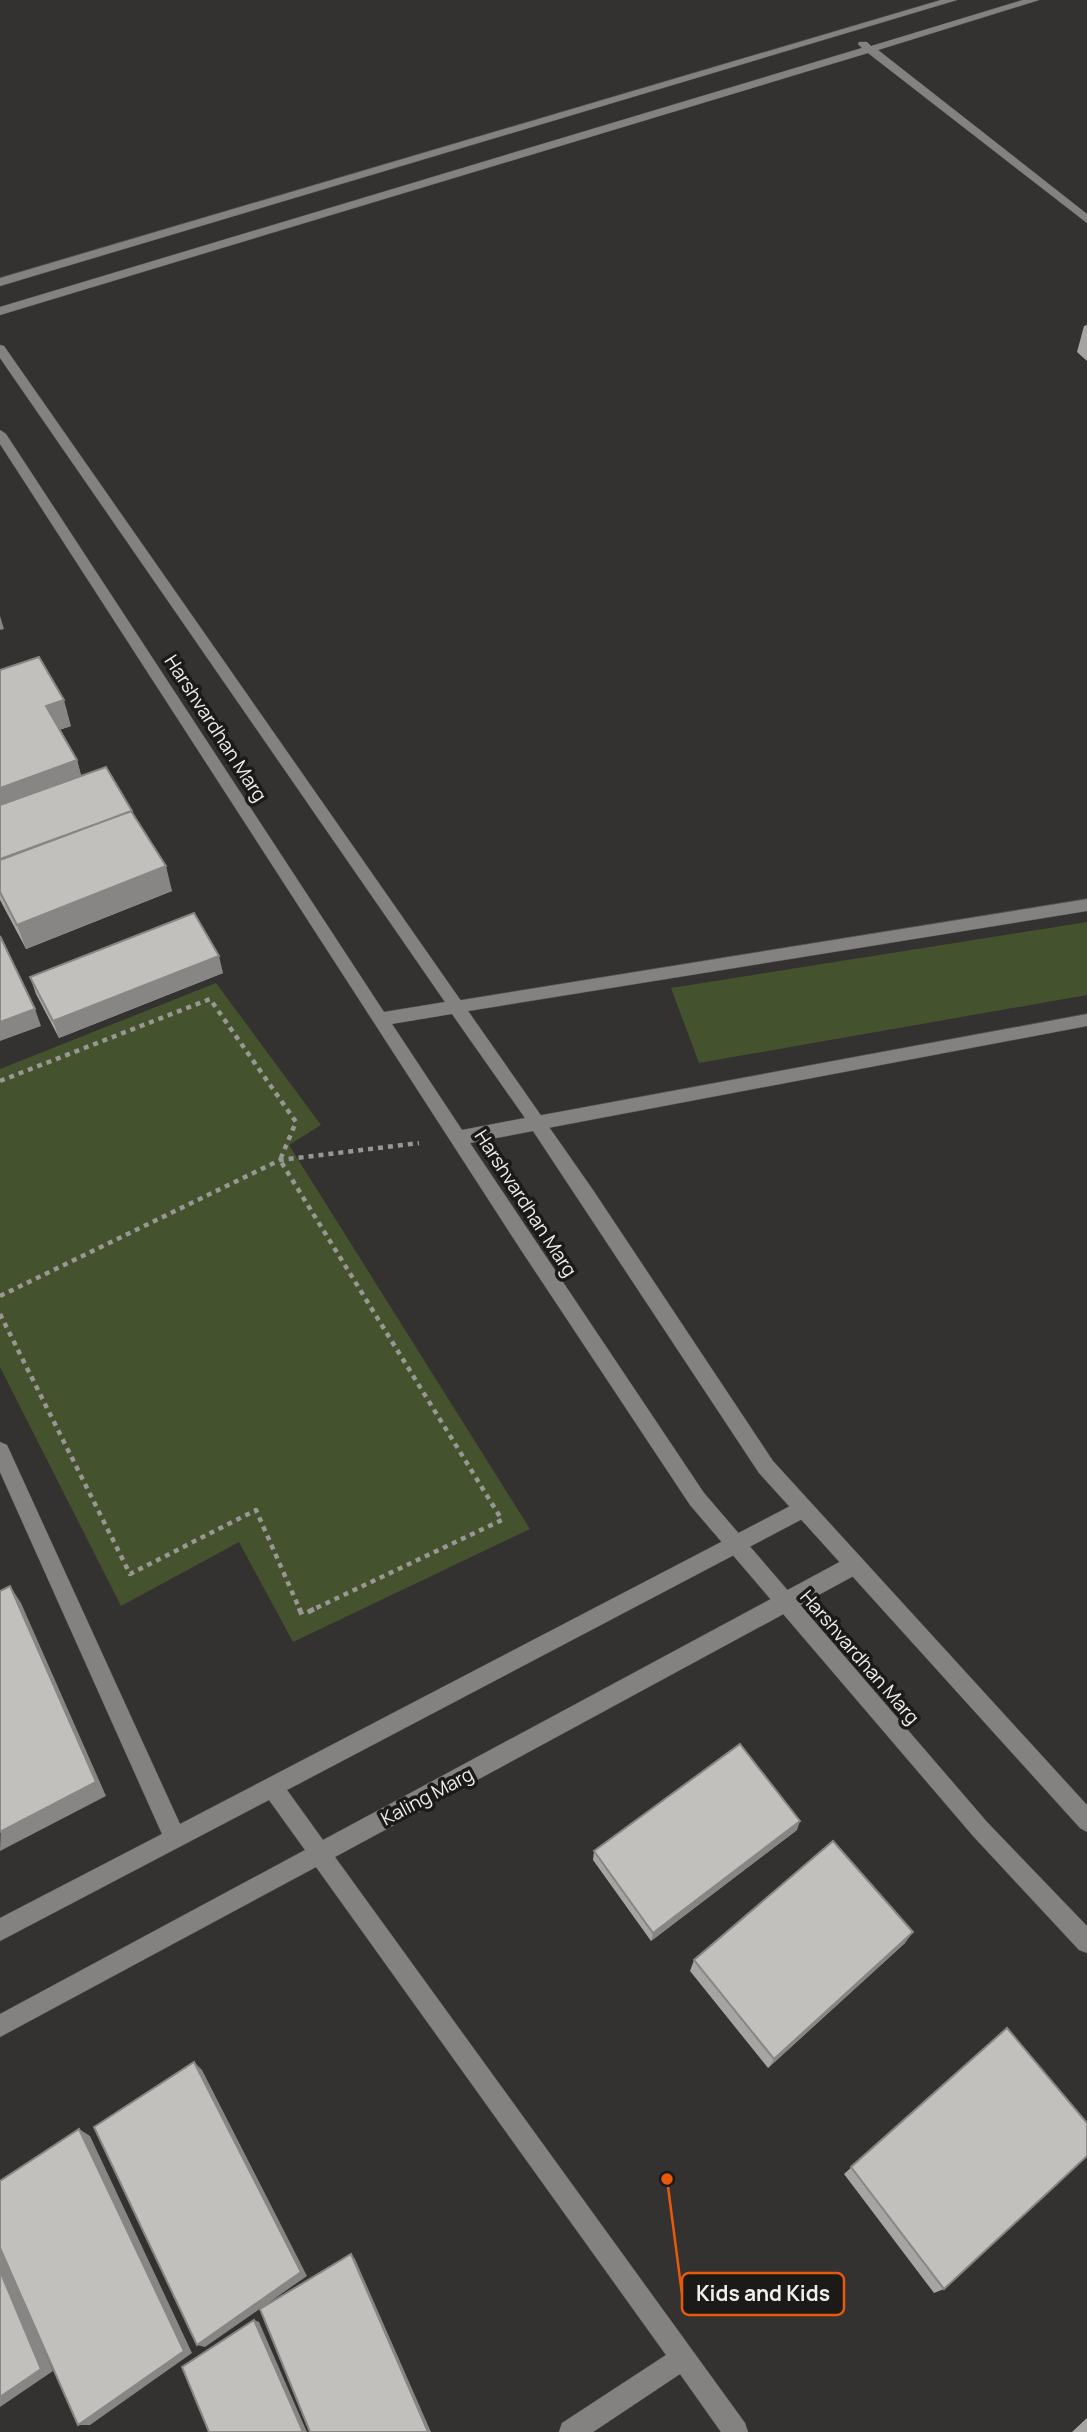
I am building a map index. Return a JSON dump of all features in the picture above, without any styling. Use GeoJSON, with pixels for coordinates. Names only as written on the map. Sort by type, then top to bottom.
{"type":"FeatureCollection","features":[{"type":"Feature","properties":{"kind":"street"},"geometry":{"type":"LineString","coordinates":[[0,282],[952,0]]}},
{"type":"Feature","properties":{"kind":"street"},"geometry":{"type":"LineString","coordinates":[[0,311],[1034,0]]}},
{"type":"Feature","properties":{"kind":"street"},"geometry":{"type":"LineString","coordinates":[[846,31],[1087,220]]}},
{"type":"Feature","properties":{"kind":"street","name":"Harshvardhan Marg"},"geometry":{"type":"LineString","coordinates":[[0,349],[537,1123],[766,1467],[1087,1821]]}},
{"type":"Feature","properties":{"kind":"street","name":"Harshvardhan Marg"},"geometry":{"type":"LineString","coordinates":[[0,435],[457,1138],[697,1499],[980,1829],[1087,1942]]}},
{"type":"Feature","properties":{"kind":"street"},"geometry":{"type":"LineString","coordinates":[[380,1019],[1087,905]]}},
{"type":"Feature","properties":{"kind":"street"},"geometry":{"type":"LineString","coordinates":[[457,1138],[1087,1020]]}},
{"type":"Feature","properties":{"kind":"street"},"geometry":{"type":"LineString","coordinates":[[0,1451],[175,1838]]}},
{"type":"Feature","properties":{"kind":"street"},"geometry":{"type":"LineString","coordinates":[[0,1930],[803,1509]]}},
{"type":"Feature","properties":{"kind":"street","name":"Kaling Marg"},"geometry":{"type":"LineString","coordinates":[[0,2026],[854,1565]]}},
{"type":"Feature","properties":{"kind":"street"},"geometry":{"type":"LineString","coordinates":[[272,1787],[736,2432]]}},
{"type":"Feature","properties":{"kind":"street"},"geometry":{"type":"LineString","coordinates":[[571,2432],[683,2358]]}},
{"type":"Feature","properties":{"kind":"path"},"geometry":{"type":"LineString","coordinates":[[0,1081],[210,999],[296,1122],[280,1160]]}},
{"type":"Feature","properties":{"kind":"path"},"geometry":{"type":"LineString","coordinates":[[0,1296],[280,1160],[457,1138]]}},
{"type":"Feature","properties":{"kind":"path"},"geometry":{"type":"LineString","coordinates":[[0,1314],[130,1574],[256,1510],[302,1615],[502,1520],[280,1160]]}},
{"type":"Feature","properties":{"kind":"green space"},"geometry":{"type":"Polygon","coordinates":[[[1087,922],[1087,995],[699,1063],[671,988],[1087,922]]]}},
{"type":"Feature","properties":{"kind":"green space"},"geometry":{"type":"Polygon","coordinates":[[[216,983],[321,1125],[289,1145],[530,1529],[293,1642],[239,1542],[121,1606],[0,1367],[0,1069],[216,983]]]}},
{"type":"Feature","properties":{"kind":"building"},"geometry":{"type":"Polygon","coordinates":[[[39,657],[64,700],[46,706],[77,760],[0,788],[0,670],[39,657]]]}},
{"type":"Feature","properties":{"kind":"building"},"geometry":{"type":"Polygon","coordinates":[[[106,767],[132,811],[0,859],[0,805],[106,767]]]}},
{"type":"Feature","properties":{"kind":"building"},"geometry":{"type":"Polygon","coordinates":[[[131,811],[166,866],[17,925],[0,892],[0,860],[131,811]]]}},
{"type":"Feature","properties":{"kind":"building"},"geometry":{"type":"Polygon","coordinates":[[[194,913],[219,956],[53,1021],[30,977],[194,913]]]}},
{"type":"Feature","properties":{"kind":"building"},"geometry":{"type":"Polygon","coordinates":[[[0,936],[35,1009],[0,1022],[0,936]]]}},
{"type":"Feature","properties":{"kind":"building"},"geometry":{"type":"Polygon","coordinates":[[[10,1586],[96,1782],[0,1832],[0,1591],[10,1586]]]}},
{"type":"Feature","properties":{"kind":"building"},"geometry":{"type":"Polygon","coordinates":[[[740,1744],[800,1821],[653,1933],[594,1851],[740,1744]]]}},
{"type":"Feature","properties":{"kind":"building"},"geometry":{"type":"Polygon","coordinates":[[[833,1841],[913,1932],[774,2059],[694,1960],[833,1841]]]}},
{"type":"Feature","properties":{"kind":"building"},"geometry":{"type":"Polygon","coordinates":[[[1007,2028],[1087,2123],[1087,2156],[944,2289],[851,2167],[1007,2028]]]}},
{"type":"Feature","properties":{"kind":"building"},"geometry":{"type":"Polygon","coordinates":[[[194,2062],[301,2272],[197,2345],[94,2127],[194,2062]]]}},
{"type":"Feature","properties":{"kind":"building"},"geometry":{"type":"Polygon","coordinates":[[[79,2129],[184,2351],[78,2425],[0,2248],[0,2181],[79,2129]]]}},
{"type":"Feature","properties":{"kind":"building"},"geometry":{"type":"Polygon","coordinates":[[[351,2254],[428,2432],[310,2432],[260,2309],[351,2254]]]}},
{"type":"Feature","properties":{"kind":"building"},"geometry":{"type":"Polygon","coordinates":[[[0,2271],[41,2369],[0,2397],[0,2271]]]}},
{"type":"Feature","properties":{"kind":"building"},"geometry":{"type":"Polygon","coordinates":[[[254,2320],[303,2432],[209,2432],[182,2367],[254,2320]]]}},
{"type":"Feature","properties":{"kind":"place","name":"Kids and Kids"},"geometry":{"type":"Point","coordinates":[667,2179]}}]}
